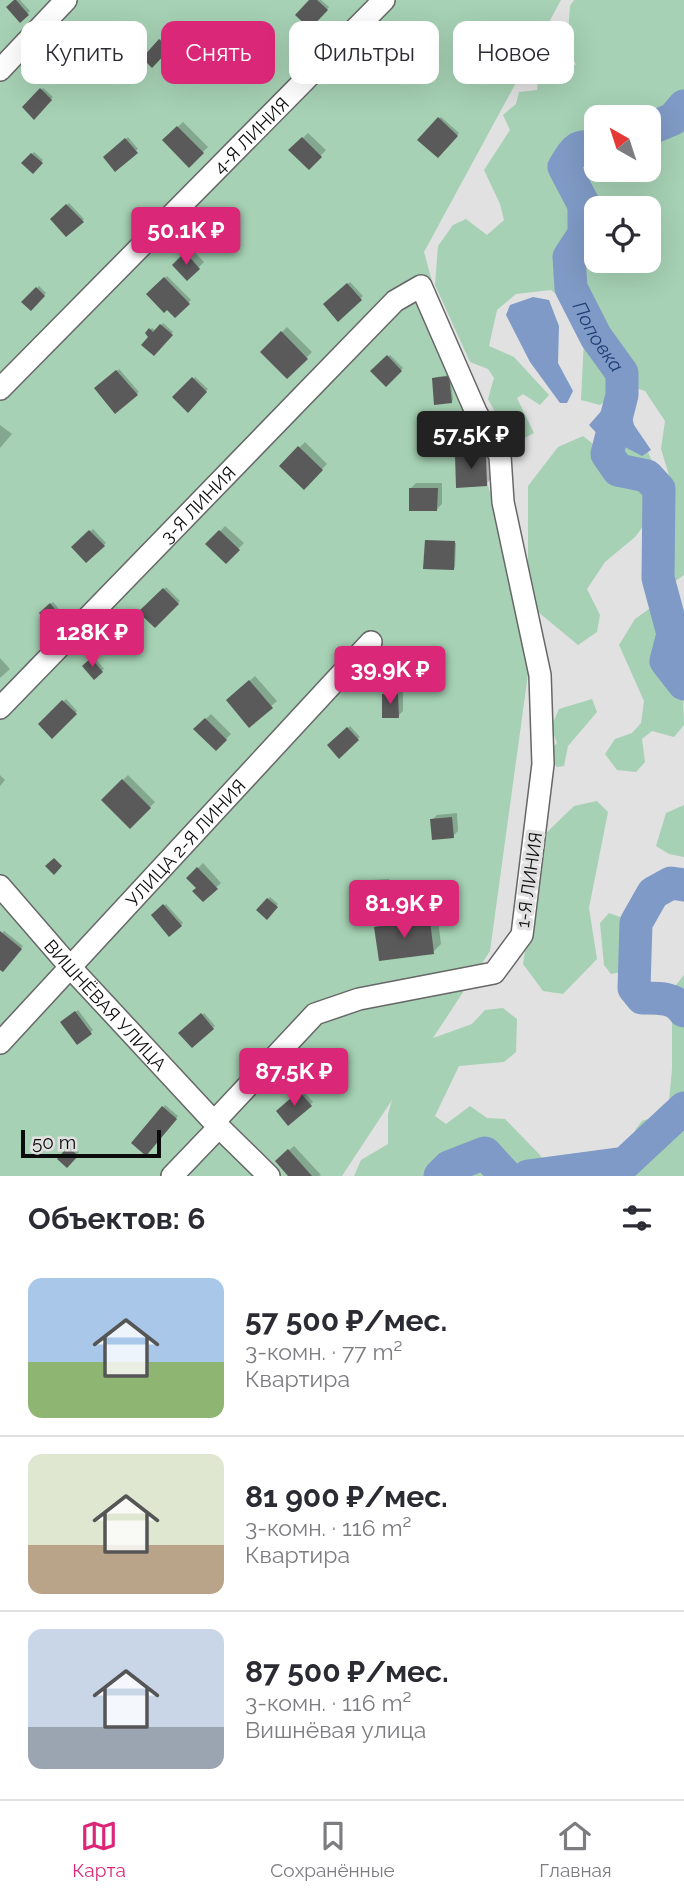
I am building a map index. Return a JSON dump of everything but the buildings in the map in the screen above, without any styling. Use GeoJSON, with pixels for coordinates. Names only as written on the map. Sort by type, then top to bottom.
{"type":"FeatureCollection","features":[{"type":"Feature","properties":{"kind":"street"},"geometry":{"type":"LineString","coordinates":[[0,70],[66,0]]}},
{"type":"Feature","properties":{"kind":"street","name":"4-Я ЛИНИЯ"},"geometry":{"type":"LineString","coordinates":[[0,389],[384,0]]}},
{"type":"Feature","properties":{"kind":"street","name":"1-Я ЛИНИЯ"},"geometry":{"type":"LineString","coordinates":[[172,1176],[315,1014],[359,999],[494,973],[522,935],[543,764],[540,675],[503,502],[500,456],[477,412],[421,286],[395,301]]}},
{"type":"Feature","properties":{"kind":"street","name":"3-Я ЛИНИЯ"},"geometry":{"type":"LineString","coordinates":[[0,709],[395,301]]}},
{"type":"Feature","properties":{"kind":"street","name":"УЛИЦА 2-Я ЛИНИЯ"},"geometry":{"type":"LineString","coordinates":[[0,1043],[371,642]]}},
{"type":"Feature","properties":{"kind":"street","name":"ВИШНЁВАЯ УЛИЦА"},"geometry":{"type":"LineString","coordinates":[[0,886],[71,968],[216,1124],[269,1176]]}},
{"type":"Feature","properties":{"kind":"green space"},"geometry":{"type":"Polygon","coordinates":[[[0,0],[561,0],[550,21],[453,21],[453,84],[515,84],[424,252],[532,645],[490,951],[433,1038],[472,1024],[485,1010],[503,1008],[517,1019],[516,1052],[504,1062],[459,1066],[435,1116],[446,1124],[470,1106],[487,1118],[505,1119],[540,1155],[549,1172],[622,1165],[643,1149],[635,1130],[642,1121],[668,1112],[672,1069],[672,990],[684,975],[684,1176],[354,1176],[361,1160],[388,1144],[388,1114],[392,1100],[342,1176],[0,1176],[0,0]]]}},
{"type":"Feature","properties":{"kind":"green space"},"geometry":{"type":"Polygon","coordinates":[[[574,0],[684,0],[684,575],[674,582],[667,573],[663,524],[675,495],[661,449],[665,421],[645,391],[626,385],[600,405],[581,400],[585,318],[551,290],[516,294],[497,310],[489,346],[514,357],[549,395],[540,405],[523,394],[517,398],[534,433],[513,444],[488,399],[494,378],[488,369],[470,362],[435,285],[438,246],[453,225],[466,219],[487,235],[504,220],[500,204],[484,170],[510,130],[503,115],[516,104],[519,92],[537,90],[538,84],[574,84],[574,21],[569,21],[570,6],[574,0]]]}},
{"type":"Feature","properties":{"kind":"green space"},"geometry":{"type":"Polygon","coordinates":[[[583,436],[612,459],[629,443],[647,450],[658,474],[656,509],[635,537],[605,562],[587,589],[600,615],[597,632],[578,645],[537,611],[528,593],[528,486],[558,447],[583,436]]]}},
{"type":"Feature","properties":{"kind":"green space"},"geometry":{"type":"Polygon","coordinates":[[[649,609],[661,614],[665,633],[655,642],[655,663],[683,694],[684,725],[674,737],[652,731],[642,739],[645,762],[636,772],[617,770],[605,754],[615,739],[632,733],[641,723],[644,701],[619,645],[635,619],[649,609]]]}},
{"type":"Feature","properties":{"kind":"green space"},"geometry":{"type":"Polygon","coordinates":[[[592,699],[597,712],[568,746],[564,766],[557,767],[549,752],[557,743],[551,727],[559,709],[592,699]]]}},
{"type":"Feature","properties":{"kind":"green space"},"geometry":{"type":"Polygon","coordinates":[[[597,801],[608,812],[589,908],[597,959],[563,994],[543,991],[523,964],[542,837],[574,806],[597,801]]]}},
{"type":"Feature","properties":{"kind":"green space"},"geometry":{"type":"Polygon","coordinates":[[[684,805],[684,857],[669,854],[656,846],[666,813],[684,805]]]}},
{"type":"Feature","properties":{"kind":"green space"},"geometry":{"type":"Polygon","coordinates":[[[609,913],[623,918],[629,931],[621,972],[611,974],[604,965],[600,923],[609,913]]]}},
{"type":"Feature","properties":{"kind":"water"},"geometry":{"type":"Polygon","coordinates":[[[533,297],[549,300],[559,326],[558,363],[573,391],[567,403],[560,403],[530,362],[506,315],[510,305],[533,297]]]}},
{"type":"Feature","properties":{"kind":"water"},"geometry":{"type":"Polygon","coordinates":[[[618,392],[627,397],[634,425],[651,450],[642,456],[623,446],[607,454],[604,441],[589,425],[618,392]]]}},
{"type":"Feature","properties":{"kind":"waterway","name":"Поповка"},"geometry":{"type":"LineString","coordinates":[[662,124],[673,119],[684,106]]}},
{"type":"Feature","properties":{"kind":"waterway","name":"Поповка"},"geometry":{"type":"LineString","coordinates":[[584,147],[577,149],[564,167],[584,205],[584,234],[569,257],[571,288],[596,337],[622,373],[622,395],[607,454],[618,470],[647,476],[659,489],[658,578],[673,634],[666,661],[684,684]]}},
{"type":"Feature","properties":{"kind":"waterway","name":"Поповка"},"geometry":{"type":"LineString","coordinates":[[684,885],[671,883],[653,893],[636,923],[634,988],[642,998],[671,1001],[684,1011]]}},
{"type":"Feature","properties":{"kind":"waterway","name":"Поповка"},"geometry":{"type":"LineString","coordinates":[[528,1176],[625,1163],[684,1108]]}},
{"type":"Feature","properties":{"kind":"waterway","name":"Поповка"},"geometry":{"type":"LineString","coordinates":[[440,1176],[449,1167],[485,1153],[506,1176]]}}]}
